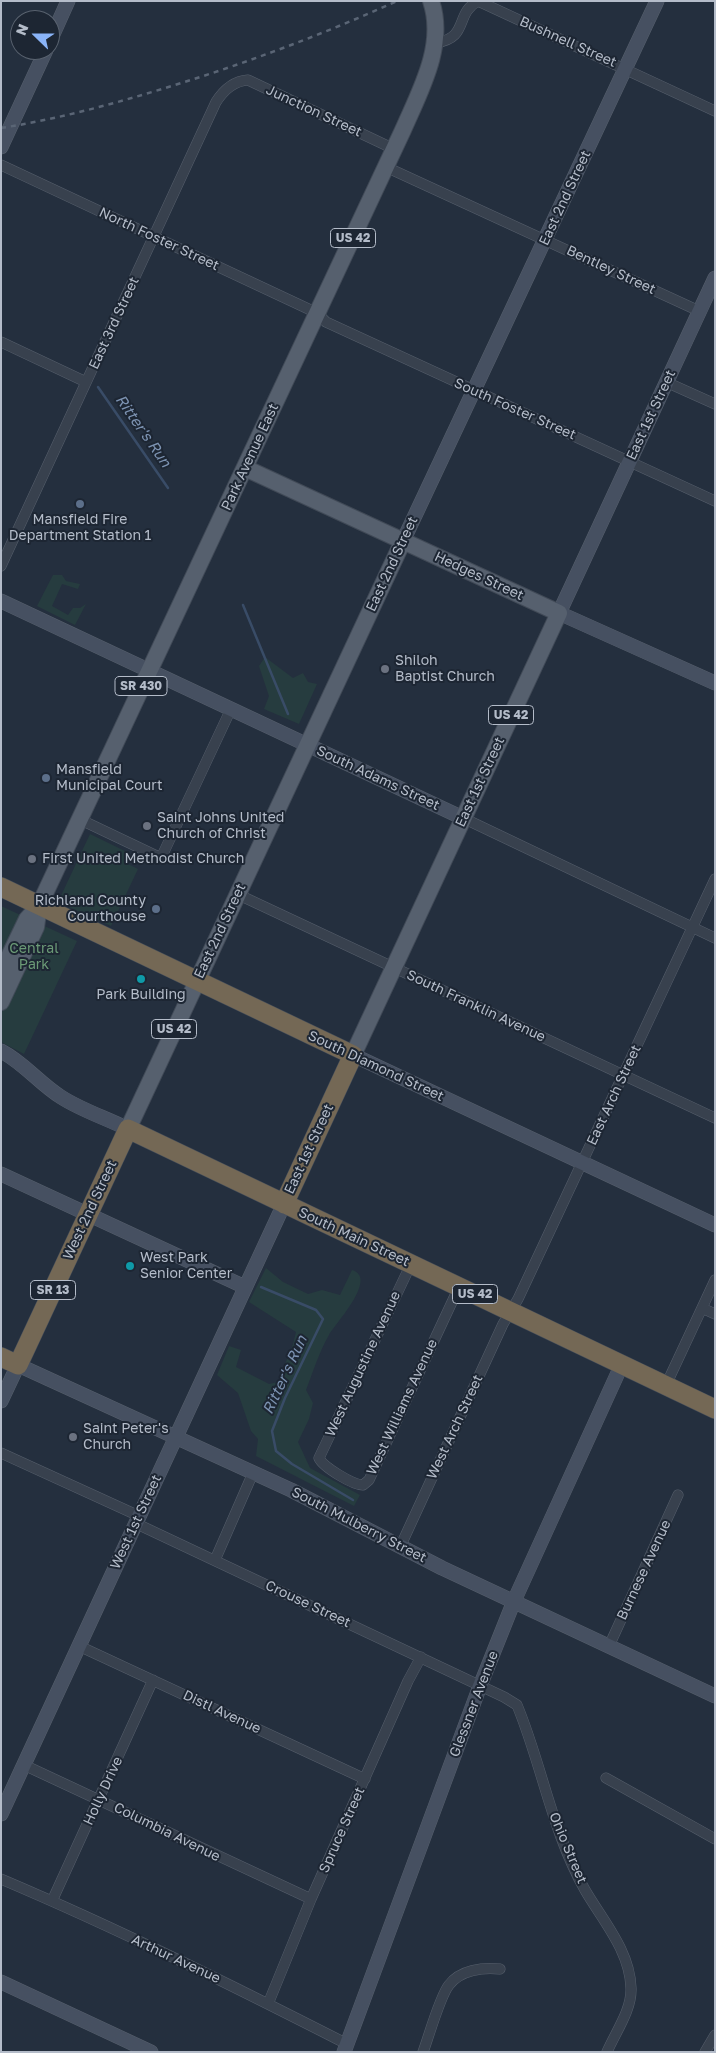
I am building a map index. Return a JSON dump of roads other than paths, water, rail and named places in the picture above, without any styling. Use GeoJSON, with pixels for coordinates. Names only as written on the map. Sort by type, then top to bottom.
{"type":"FeatureCollection","features":[{"type":"Feature","properties":{"kind":"highway","name":"South Diamond Street"},"geometry":{"type":"LineString","coordinates":[[1,887],[353,1055]]}},
{"type":"Feature","properties":{"kind":"highway","name":"East 1st Street"},"geometry":{"type":"LineString","coordinates":[[284,1204],[353,1055]]}},
{"type":"Feature","properties":{"kind":"highway","name":"South Main Street"},"geometry":{"type":"LineString","coordinates":[[128,1129],[715,1409]]}},
{"type":"Feature","properties":{"kind":"highway","name":"West 2nd Street"},"geometry":{"type":"LineString","coordinates":[[10,1361],[88,1215],[128,1129]]}},
{"type":"Feature","properties":{"kind":"main road","name":"Park Avenue East"},"geometry":{"type":"LineString","coordinates":[[1,973],[26,922],[39,906],[394,149],[424,80],[435,42],[436,23],[431,1]]}},
{"type":"Feature","properties":{"kind":"main road","name":"Hedges Street"},"geometry":{"type":"LineString","coordinates":[[245,468],[559,613]]}},
{"type":"Feature","properties":{"kind":"main road","name":"East 2nd Street"},"geometry":{"type":"LineString","coordinates":[[128,1129],[402,541]]}},
{"type":"Feature","properties":{"kind":"main road","name":"East 1st Street"},"geometry":{"type":"LineString","coordinates":[[353,1055],[559,613]]}},
{"type":"Feature","properties":{"kind":"main road","name":"Park Avenue East"},"geometry":{"type":"LineString","coordinates":[[1,1002],[36,927],[39,906]]}},
{"type":"Feature","properties":{"kind":"street"},"geometry":{"type":"LineString","coordinates":[[60,19],[68,1]]}},
{"type":"Feature","properties":{"kind":"street","name":"East 2nd Street"},"geometry":{"type":"LineString","coordinates":[[402,541],[657,1]]}},
{"type":"Feature","properties":{"kind":"street","name":"Bushnell Street"},"geometry":{"type":"LineString","coordinates":[[435,42],[452,38],[456,34],[467,10],[478,2],[626,68],[715,111]]}},
{"type":"Feature","properties":{"kind":"street"},"geometry":{"type":"LineString","coordinates":[[1,146],[41,60]]}},
{"type":"Feature","properties":{"kind":"street","name":"Junction Street"},"geometry":{"type":"LineString","coordinates":[[232,84],[248,80],[394,149]]}},
{"type":"Feature","properties":{"kind":"street","name":"East 3rd Street"},"geometry":{"type":"LineString","coordinates":[[1,566],[216,102],[232,84]]}},
{"type":"Feature","properties":{"kind":"street","name":"North Foster Street"},"geometry":{"type":"LineString","coordinates":[[1,165],[317,313]]}},
{"type":"Feature","properties":{"kind":"street","name":"Bentley Street"},"geometry":{"type":"LineString","coordinates":[[386,167],[700,311]]}},
{"type":"Feature","properties":{"kind":"street","name":"East 1st Street"},"geometry":{"type":"LineString","coordinates":[[559,613],[715,278]]}},
{"type":"Feature","properties":{"kind":"street","name":"South Foster Street"},"geometry":{"type":"LineString","coordinates":[[317,313],[326,322],[715,501]]}},
{"type":"Feature","properties":{"kind":"street"},"geometry":{"type":"LineString","coordinates":[[1,342],[86,382]]}},
{"type":"Feature","properties":{"kind":"street"},"geometry":{"type":"LineString","coordinates":[[666,382],[715,404]]}},
{"type":"Feature","properties":{"kind":"street","name":"South Adams Street"},"geometry":{"type":"LineString","coordinates":[[1,602],[715,938]]}},
{"type":"Feature","properties":{"kind":"street","name":"Hedges Street"},"geometry":{"type":"LineString","coordinates":[[559,613],[715,683]]}},
{"type":"Feature","properties":{"kind":"street"},"geometry":{"type":"LineString","coordinates":[[80,819],[161,858],[231,709]]}},
{"type":"Feature","properties":{"kind":"street","name":"East Arch Street"},"geometry":{"type":"LineString","coordinates":[[511,1311],[715,878]]}},
{"type":"Feature","properties":{"kind":"street","name":"South Franklin Avenue"},"geometry":{"type":"LineString","coordinates":[[238,894],[715,1118]]}},
{"type":"Feature","properties":{"kind":"street","name":"South Main Street"},"geometry":{"type":"LineString","coordinates":[[1,1051],[23,1065],[45,1085],[66,1100],[128,1129]]}},
{"type":"Feature","properties":{"kind":"street","name":"South Diamond Street"},"geometry":{"type":"LineString","coordinates":[[353,1055],[715,1225]]}},
{"type":"Feature","properties":{"kind":"street"},"geometry":{"type":"LineString","coordinates":[[1,1174],[245,1287]]}},
{"type":"Feature","properties":{"kind":"street","name":"West 1st Street"},"geometry":{"type":"LineString","coordinates":[[1,1814],[284,1204]]}},
{"type":"Feature","properties":{"kind":"street","name":"West Augustine Avenue"},"geometry":{"type":"LineString","coordinates":[[323,1464],[319,1458],[411,1264]]}},
{"type":"Feature","properties":{"kind":"street"},"geometry":{"type":"LineString","coordinates":[[666,1385],[715,1280]]}},
{"type":"Feature","properties":{"kind":"street","name":"West Williams Avenue"},"geometry":{"type":"LineString","coordinates":[[323,1464],[356,1485],[362,1485],[369,1480],[459,1287]]}},
{"type":"Feature","properties":{"kind":"street"},"geometry":{"type":"LineString","coordinates":[[702,1308],[715,1314]]}},
{"type":"Feature","properties":{"kind":"street","name":"West Arch Street"},"geometry":{"type":"LineString","coordinates":[[401,1545],[503,1324],[511,1311]]}},
{"type":"Feature","properties":{"kind":"street","name":"West 2nd Street"},"geometry":{"type":"LineString","coordinates":[[1,1401],[10,1361]]}},
{"type":"Feature","properties":{"kind":"street","name":"South Mulberry Street"},"geometry":{"type":"LineString","coordinates":[[10,1361],[253,1473],[401,1545],[442,1568],[715,1696]]}},
{"type":"Feature","properties":{"kind":"street","name":"Glessner Avenue"},"geometry":{"type":"LineString","coordinates":[[346,2048],[480,1686],[514,1601],[622,1364]]}},
{"type":"Feature","properties":{"kind":"street","name":"Crouse Street"},"geometry":{"type":"LineString","coordinates":[[1,1453],[215,1560],[480,1686]]}},
{"type":"Feature","properties":{"kind":"street"},"geometry":{"type":"LineString","coordinates":[[215,1560],[253,1473]]}},
{"type":"Feature","properties":{"kind":"street","name":"Burnese Avenue"},"geometry":{"type":"LineString","coordinates":[[609,1646],[678,1495]]}},
{"type":"Feature","properties":{"kind":"street","name":"Distl Avenue"},"geometry":{"type":"LineString","coordinates":[[79,1646],[365,1778]]}},
{"type":"Feature","properties":{"kind":"street","name":"Spruce Street"},"geometry":{"type":"LineString","coordinates":[[268,2004],[311,1899],[408,1681],[421,1657]]}},
{"type":"Feature","properties":{"kind":"street","name":"Holly Drive"},"geometry":{"type":"LineString","coordinates":[[52,1901],[154,1680]]}},
{"type":"Feature","properties":{"kind":"street","name":"Ohio Street"},"geometry":{"type":"LineString","coordinates":[[480,1686],[504,1696],[516,1705],[570,1858],[586,1891],[614,1936],[625,1960],[629,1974],[630,1998],[623,2018],[606,2052]]}},
{"type":"Feature","properties":{"kind":"street","name":"Columbia Avenue"},"geometry":{"type":"LineString","coordinates":[[24,1766],[99,1799],[311,1899]]}},
{"type":"Feature","properties":{"kind":"street"},"geometry":{"type":"LineString","coordinates":[[606,1778],[715,1839]]}},
{"type":"Feature","properties":{"kind":"street","name":"Arthur Avenue"},"geometry":{"type":"LineString","coordinates":[[1,1879],[52,1901],[268,2004],[346,2048]]}},
{"type":"Feature","properties":{"kind":"street"},"geometry":{"type":"LineString","coordinates":[[423,2052],[449,1985],[458,1978],[480,1969],[500,1969]]}},
{"type":"Feature","properties":{"kind":"street"},"geometry":{"type":"LineString","coordinates":[[1,1982],[151,2052]]}},
{"type":"Feature","properties":{"kind":"street"},"geometry":{"type":"LineString","coordinates":[[705,2052],[715,2035]]}},
{"type":"Feature","properties":{"kind":"waterway","name":"Ritter's Run"},"geometry":{"type":"LineString","coordinates":[[98,387],[168,488]]}},
{"type":"Feature","properties":{"kind":"waterway"},"geometry":{"type":"LineString","coordinates":[[243,605],[288,714]]}},
{"type":"Feature","properties":{"kind":"waterway","name":"Ritter's Run"},"geometry":{"type":"LineString","coordinates":[[261,1287],[316,1310],[323,1319],[285,1398],[272,1431],[276,1451],[292,1464],[353,1500]]}},
{"type":"Feature","properties":{"kind":"railway"},"geometry":{"type":"LineString","coordinates":[[1,128],[77,113],[183,82],[245,62],[306,39],[397,1]]}},
{"type":"Feature","properties":{"kind":"place","name":"Mansfield Fire Department Station 1"},"geometry":{"type":"Point","coordinates":[80,504]}},
{"type":"Feature","properties":{"kind":"place","name":"Shiloh Baptist Church"},"geometry":{"type":"Point","coordinates":[385,669]}},
{"type":"Feature","properties":{"kind":"place","name":"Mansfield Municipal Court"},"geometry":{"type":"Point","coordinates":[46,778]}},
{"type":"Feature","properties":{"kind":"place","name":"Saint Johns United Church of Christ"},"geometry":{"type":"Point","coordinates":[147,826]}},
{"type":"Feature","properties":{"kind":"place","name":"First United Methodist Church"},"geometry":{"type":"Point","coordinates":[32,859]}},
{"type":"Feature","properties":{"kind":"place","name":"Richland County Courthouse"},"geometry":{"type":"Point","coordinates":[156,909]}},
{"type":"Feature","properties":{"kind":"place","name":"Park Building"},"geometry":{"type":"Point","coordinates":[141,979]}},
{"type":"Feature","properties":{"kind":"place","name":"West Park Senior Center"},"geometry":{"type":"Point","coordinates":[130,1266]}},
{"type":"Feature","properties":{"kind":"place","name":"Saint Peter's Church"},"geometry":{"type":"Point","coordinates":[73,1437]}},
{"type":"Feature","properties":{"kind":"park label","name":"Central Park"},"geometry":{"type":"Point","coordinates":[34,958]}}]}
